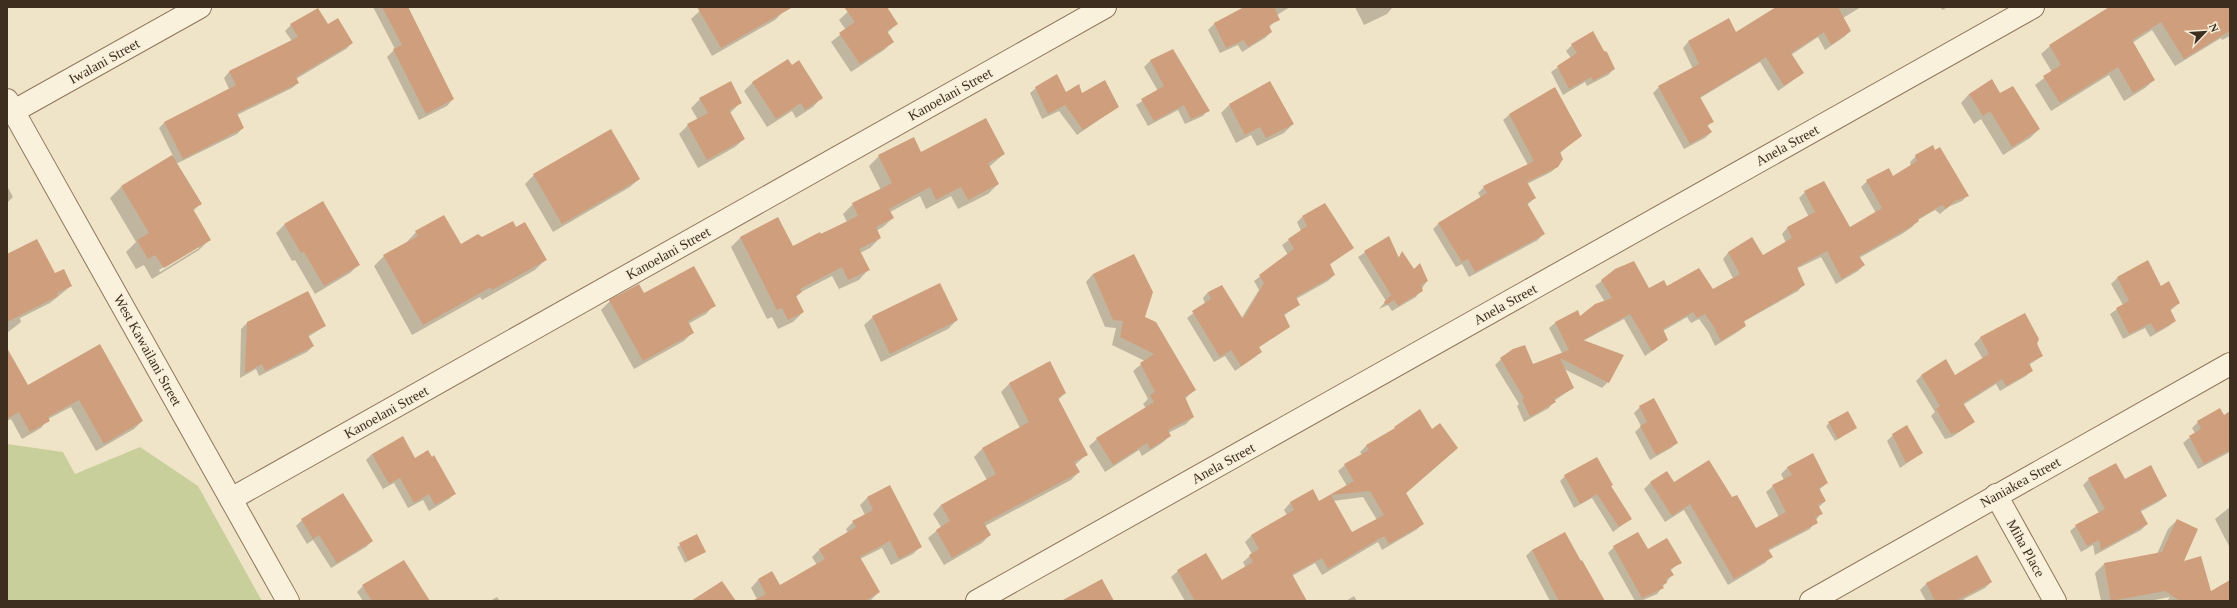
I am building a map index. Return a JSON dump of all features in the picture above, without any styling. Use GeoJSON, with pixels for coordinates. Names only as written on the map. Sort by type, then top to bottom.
{"type":"FeatureCollection","features":[{"type":"Feature","properties":{"kind":"street","name":"Iwalani Street"},"geometry":{"type":"LineString","coordinates":[[9,109],[200,7]]}},
{"type":"Feature","properties":{"kind":"street","name":"Kanoelani Street"},"geometry":{"type":"LineString","coordinates":[[231,499],[1105,7]]}},
{"type":"Feature","properties":{"kind":"street","name":"Anela Street"},"geometry":{"type":"LineString","coordinates":[[977,601],[2033,7]]}},
{"type":"Feature","properties":{"kind":"street","name":"West Kawailani Street"},"geometry":{"type":"LineString","coordinates":[[9,109],[288,601]]}},
{"type":"Feature","properties":{"kind":"street","name":"Naniakea Street"},"geometry":{"type":"LineString","coordinates":[[1811,601],[2230,364]]}},
{"type":"Feature","properties":{"kind":"street","name":"Miha Place"},"geometry":{"type":"LineString","coordinates":[[1996,495],[2056,601]]}},
{"type":"Feature","properties":{"kind":"green space"},"geometry":{"type":"Polygon","coordinates":[[[7,444],[63,452],[75,474],[140,447],[198,486],[262,601],[7,601],[7,444]]]}},
{"type":"Feature","properties":{"kind":"building"},"geometry":{"type":"Polygon","coordinates":[[[382,7],[408,7],[454,99],[426,114],[393,49],[402,45],[382,7]]]}},
{"type":"Feature","properties":{"kind":"building"},"geometry":{"type":"Polygon","coordinates":[[[697,7],[793,7],[721,48],[697,7]]]}},
{"type":"Feature","properties":{"kind":"building"},"geometry":{"type":"Polygon","coordinates":[[[844,7],[887,7],[898,24],[887,31],[894,42],[860,64],[839,33],[855,22],[844,7]]]}},
{"type":"Feature","properties":{"kind":"building"},"geometry":{"type":"Polygon","coordinates":[[[1244,7],[1274,7],[1280,20],[1269,25],[1272,32],[1248,47],[1244,40],[1226,48],[1214,23],[1244,7]]]}},
{"type":"Feature","properties":{"kind":"building"},"geometry":{"type":"Polygon","coordinates":[[[1776,7],[1838,7],[1851,31],[1831,45],[1824,32],[1791,53],[1804,73],[1784,86],[1766,57],[1700,97],[1714,122],[1707,125],[1712,132],[1690,144],[1658,86],[1699,64],[1688,41],[1729,18],[1736,32],[1776,7]]]}},
{"type":"Feature","properties":{"kind":"building"},"geometry":{"type":"Polygon","coordinates":[[[2109,7],[2230,7],[2230,31],[2184,59],[2161,22],[2132,40],[2155,80],[2133,93],[2118,67],[2060,103],[2043,76],[2061,65],[2049,45],[2109,7]]]}},
{"type":"Feature","properties":{"kind":"building"},"geometry":{"type":"Polygon","coordinates":[[[318,8],[328,24],[338,18],[353,43],[296,77],[299,83],[237,113],[244,128],[183,159],[164,122],[236,85],[229,71],[298,37],[290,24],[318,8]]]}},
{"type":"Feature","properties":{"kind":"building"},"geometry":{"type":"Polygon","coordinates":[[[1593,31],[1604,51],[1607,52],[1615,69],[1593,81],[1591,77],[1569,89],[1557,66],[1577,53],[1571,44],[1593,31]]]}},
{"type":"Feature","properties":{"kind":"building"},"geometry":{"type":"Polygon","coordinates":[[[1173,49],[1210,111],[1191,119],[1184,105],[1154,121],[1141,99],[1164,86],[1150,60],[1173,49]]]}},
{"type":"Feature","properties":{"kind":"building"},"geometry":{"type":"Polygon","coordinates":[[[788,59],[792,65],[799,60],[823,98],[805,110],[801,103],[776,119],[752,82],[788,59]]]}},
{"type":"Feature","properties":{"kind":"building"},"geometry":{"type":"Polygon","coordinates":[[[1057,74],[1066,92],[1079,84],[1082,93],[1105,80],[1119,107],[1083,130],[1065,105],[1048,114],[1035,87],[1057,74]]]}},
{"type":"Feature","properties":{"kind":"building"},"geometry":{"type":"Polygon","coordinates":[[[1992,79],[2000,93],[2013,86],[2040,129],[2012,147],[1990,111],[1983,116],[1969,94],[1992,79]]]}},
{"type":"Feature","properties":{"kind":"building"},"geometry":{"type":"Polygon","coordinates":[[[731,81],[742,103],[729,110],[745,139],[707,160],[687,124],[708,113],[699,98],[731,81]]]}},
{"type":"Feature","properties":{"kind":"building"},"geometry":{"type":"Polygon","coordinates":[[[1270,81],[1294,124],[1266,138],[1260,127],[1245,135],[1229,104],[1270,81]]]}},
{"type":"Feature","properties":{"kind":"building"},"geometry":{"type":"Polygon","coordinates":[[[1555,87],[1582,136],[1560,152],[1563,159],[1558,167],[1527,182],[1536,198],[1527,203],[1545,234],[1475,272],[1468,259],[1462,262],[1438,223],[1487,193],[1483,186],[1534,161],[1509,114],[1555,87]]]}},
{"type":"Feature","properties":{"kind":"building"},"geometry":{"type":"Polygon","coordinates":[[[986,118],[1005,154],[988,163],[999,184],[968,200],[961,187],[936,200],[930,187],[889,209],[894,218],[876,227],[881,238],[859,249],[870,270],[848,280],[842,267],[800,289],[802,292],[796,296],[804,312],[788,320],[782,308],[777,310],[740,237],[778,217],[793,246],[820,232],[821,234],[858,216],[852,203],[892,183],[878,155],[914,137],[921,152],[986,118]]]}},
{"type":"Feature","properties":{"kind":"building"},"geometry":{"type":"Polygon","coordinates":[[[611,129],[640,179],[562,224],[533,174],[611,129]]]}},
{"type":"Feature","properties":{"kind":"building"},"geometry":{"type":"Polygon","coordinates":[[[1933,145],[1935,150],[1940,147],[1969,196],[1955,201],[1946,209],[1942,205],[1918,219],[1919,221],[1909,228],[1859,256],[1865,265],[1842,279],[1827,251],[1797,267],[1805,285],[1744,321],[1746,326],[1721,341],[1705,314],[1697,318],[1693,312],[1663,329],[1668,340],[1652,351],[1630,314],[1583,340],[1624,355],[1609,383],[1560,358],[1574,388],[1554,399],[1556,402],[1530,417],[1522,399],[1524,398],[1500,358],[1513,349],[1525,345],[1533,364],[1569,350],[1555,322],[1578,310],[1580,316],[1595,304],[1612,298],[1601,280],[1615,269],[1634,261],[1649,288],[1664,280],[1667,286],[1699,268],[1713,289],[1740,274],[1728,252],[1752,237],[1763,255],[1792,238],[1787,227],[1815,212],[1804,191],[1824,181],[1850,227],[1882,208],[1866,180],[1889,168],[1893,176],[1917,161],[1915,155],[1933,145]]]}},
{"type":"Feature","properties":{"kind":"building"},"geometry":{"type":"Polygon","coordinates":[[[172,155],[202,204],[193,209],[211,240],[164,268],[155,255],[148,259],[137,240],[149,233],[121,186],[172,155]]]}},
{"type":"Feature","properties":{"kind":"building"},"geometry":{"type":"Polygon","coordinates":[[[323,201],[360,265],[324,286],[304,252],[301,253],[284,224],[323,201]]]}},
{"type":"Feature","properties":{"kind":"building"},"geometry":{"type":"Polygon","coordinates":[[[1325,203],[1354,248],[1330,264],[1335,275],[1296,297],[1300,305],[1284,314],[1290,327],[1259,347],[1262,352],[1241,366],[1231,350],[1220,357],[1192,311],[1211,299],[1208,292],[1222,285],[1243,319],[1264,283],[1259,275],[1294,249],[1288,239],[1307,226],[1302,216],[1325,203]]]}},
{"type":"Feature","properties":{"kind":"building"},"geometry":{"type":"Polygon","coordinates":[[[444,215],[461,244],[478,234],[482,237],[513,221],[516,227],[525,222],[547,260],[492,290],[491,287],[423,325],[383,255],[418,236],[415,231],[444,215]]]}},
{"type":"Feature","properties":{"kind":"building"},"geometry":{"type":"Polygon","coordinates":[[[1389,236],[1399,258],[1402,251],[1414,269],[1420,263],[1428,281],[1421,285],[1423,291],[1398,306],[1394,300],[1386,305],[1384,302],[1391,295],[1364,251],[1389,236]]]}},
{"type":"Feature","properties":{"kind":"building"},"geometry":{"type":"Polygon","coordinates":[[[37,239],[55,273],[64,269],[72,286],[57,293],[58,296],[7,322],[7,254],[37,239]]]}},
{"type":"Feature","properties":{"kind":"building"},"geometry":{"type":"Polygon","coordinates":[[[1134,254],[1153,292],[1145,317],[1156,322],[1196,390],[1185,397],[1194,417],[1168,430],[1171,436],[1150,449],[1147,443],[1113,465],[1096,438],[1154,402],[1150,395],[1155,392],[1140,363],[1154,354],[1120,337],[1123,321],[1113,320],[1093,274],[1134,254]]]}},
{"type":"Feature","properties":{"kind":"building"},"geometry":{"type":"Polygon","coordinates":[[[2148,260],[2161,286],[2169,281],[2180,303],[2170,309],[2176,321],[2156,332],[2151,323],[2129,334],[2116,308],[2129,301],[2117,277],[2148,260]]]}},
{"type":"Feature","properties":{"kind":"building"},"geometry":{"type":"Polygon","coordinates":[[[694,266],[716,306],[688,321],[694,333],[643,361],[609,300],[639,284],[644,293],[694,266]]]}},
{"type":"Feature","properties":{"kind":"building"},"geometry":{"type":"Polygon","coordinates":[[[940,283],[958,320],[890,354],[872,316],[940,283]]]}},
{"type":"Feature","properties":{"kind":"building"},"geometry":{"type":"Polygon","coordinates":[[[308,291],[326,326],[308,335],[314,346],[265,371],[262,364],[245,373],[247,322],[308,291]]]}},
{"type":"Feature","properties":{"kind":"building"},"geometry":{"type":"Polygon","coordinates":[[[2025,313],[2039,339],[2037,344],[2043,356],[2029,363],[2033,371],[2006,386],[2002,379],[1963,403],[1975,422],[1959,432],[1951,434],[1936,409],[1940,406],[1921,375],[1946,359],[1955,375],[1989,354],[1980,337],[2025,313]]]}},
{"type":"Feature","properties":{"kind":"building"},"geometry":{"type":"Polygon","coordinates":[[[100,344],[143,421],[104,444],[79,400],[48,417],[50,421],[30,432],[19,412],[7,419],[7,348],[28,385],[100,344]]]}},
{"type":"Feature","properties":{"kind":"building"},"geometry":{"type":"Polygon","coordinates":[[[1050,361],[1066,393],[1058,398],[1088,455],[1074,462],[1080,472],[984,523],[991,535],[952,558],[936,530],[950,521],[941,505],[996,474],[982,448],[1029,422],[1009,383],[1050,361]]]}},
{"type":"Feature","properties":{"kind":"building"},"geometry":{"type":"Polygon","coordinates":[[[1654,398],[1678,443],[1656,455],[1640,426],[1647,422],[1639,406],[1654,398]]]}},
{"type":"Feature","properties":{"kind":"building"},"geometry":{"type":"Polygon","coordinates":[[[2220,408],[2224,415],[2230,411],[2230,450],[2204,464],[2189,436],[2201,429],[2197,421],[2220,408]]]}},
{"type":"Feature","properties":{"kind":"building"},"geometry":{"type":"Polygon","coordinates":[[[1420,409],[1432,429],[1440,423],[1458,448],[1406,493],[1424,524],[1389,544],[1384,536],[1328,569],[1322,558],[1292,574],[1307,601],[1195,601],[1177,570],[1206,553],[1222,580],[1253,562],[1249,555],[1259,549],[1251,535],[1294,510],[1290,502],[1313,489],[1319,501],[1354,481],[1344,464],[1369,450],[1366,445],[1395,428],[1394,427],[1420,409]],[[1370,491],[1331,495],[1352,532],[1384,515],[1370,491]]]}},
{"type":"Feature","properties":{"kind":"building"},"geometry":{"type":"Polygon","coordinates":[[[1848,411],[1857,428],[1838,439],[1828,422],[1848,411]]]}},
{"type":"Feature","properties":{"kind":"building"},"geometry":{"type":"Polygon","coordinates":[[[1907,425],[1923,453],[1906,463],[1892,434],[1907,425]]]}},
{"type":"Feature","properties":{"kind":"building"},"geometry":{"type":"Polygon","coordinates":[[[403,436],[415,458],[428,450],[432,457],[434,455],[456,494],[435,505],[429,494],[414,503],[400,478],[389,484],[372,454],[403,436]]]}},
{"type":"Feature","properties":{"kind":"building"},"geometry":{"type":"Polygon","coordinates":[[[1813,453],[1828,483],[1819,488],[1826,501],[1818,505],[1823,514],[1815,517],[1818,523],[1768,549],[1773,557],[1734,579],[1690,504],[1672,516],[1650,482],[1667,471],[1674,482],[1709,460],[1732,497],[1737,495],[1756,528],[1786,512],[1772,485],[1792,475],[1787,467],[1813,453]]]}},
{"type":"Feature","properties":{"kind":"building"},"geometry":{"type":"Polygon","coordinates":[[[1597,457],[1613,485],[1611,486],[1632,519],[1619,527],[1597,494],[1580,504],[1564,475],[1597,457]]]}},
{"type":"Feature","properties":{"kind":"building"},"geometry":{"type":"Polygon","coordinates":[[[2116,463],[2125,479],[2151,465],[2167,496],[2140,510],[2148,524],[2101,550],[2099,540],[2087,546],[2075,525],[2105,509],[2088,478],[2116,463]]]}},
{"type":"Feature","properties":{"kind":"building"},"geometry":{"type":"Polygon","coordinates":[[[890,485],[922,547],[899,559],[890,541],[860,557],[880,592],[865,601],[753,601],[766,594],[758,579],[772,571],[780,585],[825,559],[819,549],[856,527],[852,521],[873,510],[867,497],[890,485]]]}},
{"type":"Feature","properties":{"kind":"building"},"geometry":{"type":"Polygon","coordinates":[[[343,493],[373,541],[337,563],[319,535],[313,539],[301,519],[343,493]]]}},
{"type":"Feature","properties":{"kind":"building"},"geometry":{"type":"Polygon","coordinates":[[[2177,519],[2198,529],[2184,561],[2201,556],[2211,591],[2230,580],[2230,601],[2180,601],[2165,591],[2111,601],[2104,563],[2162,552],[2177,519]]]}},
{"type":"Feature","properties":{"kind":"building"},"geometry":{"type":"Polygon","coordinates":[[[1565,532],[1605,601],[1559,601],[1532,550],[1565,532]]]}},
{"type":"Feature","properties":{"kind":"building"},"geometry":{"type":"Polygon","coordinates":[[[1638,532],[1648,549],[1667,538],[1682,563],[1670,569],[1674,575],[1666,579],[1667,583],[1662,585],[1664,588],[1642,598],[1613,546],[1638,532]]]}},
{"type":"Feature","properties":{"kind":"building"},"geometry":{"type":"Polygon","coordinates":[[[697,534],[706,552],[688,561],[679,543],[697,534]]]}},
{"type":"Feature","properties":{"kind":"building"},"geometry":{"type":"Polygon","coordinates":[[[1977,555],[1992,582],[1956,601],[1935,601],[1926,583],[1977,555]]]}},
{"type":"Feature","properties":{"kind":"building"},"geometry":{"type":"Polygon","coordinates":[[[404,560],[430,601],[372,601],[362,585],[404,560]]]}},
{"type":"Feature","properties":{"kind":"building"},"geometry":{"type":"Polygon","coordinates":[[[1102,579],[1114,601],[1061,601],[1102,579]]]}},
{"type":"Feature","properties":{"kind":"building"},"geometry":{"type":"Polygon","coordinates":[[[722,581],[736,601],[691,601],[722,581]]]}}]}
